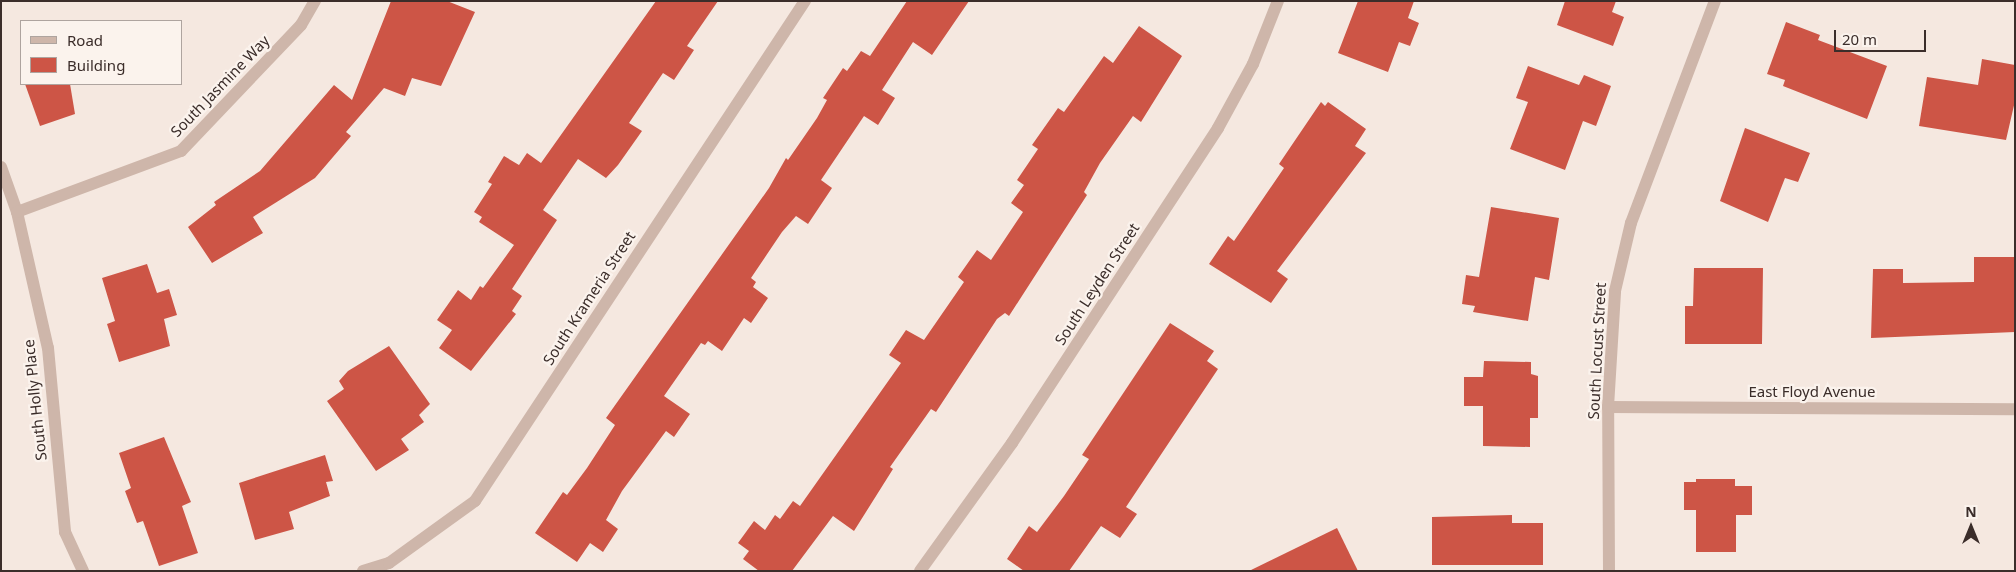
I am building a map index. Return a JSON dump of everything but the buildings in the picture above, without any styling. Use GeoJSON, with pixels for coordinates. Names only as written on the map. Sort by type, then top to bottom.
{"type":"FeatureCollection","features":[{"type":"Feature","properties":{"kind":"street","name":"South Jasmine Way"},"geometry":{"type":"LineString","coordinates":[[17,212],[181,151],[301,25],[315,1]]}},
{"type":"Feature","properties":{"kind":"street","name":"South Krameria Street"},"geometry":{"type":"LineString","coordinates":[[363,571],[390,563],[475,501],[805,1]]}},
{"type":"Feature","properties":{"kind":"street","name":"South Leyden Street"},"geometry":{"type":"LineString","coordinates":[[920,571],[1012,443],[1218,128],[1253,64],[1278,1]]}},
{"type":"Feature","properties":{"kind":"street","name":"South Locust Street"},"geometry":{"type":"LineString","coordinates":[[1609,571],[1608,407],[1619,268],[1631,223],[1715,1]]}},
{"type":"Feature","properties":{"kind":"street","name":"South Holly Place"},"geometry":{"type":"LineString","coordinates":[[1,168],[17,212],[48,348],[65,532],[83,571]]}},
{"type":"Feature","properties":{"kind":"street","name":"East Floyd Avenue"},"geometry":{"type":"LineString","coordinates":[[1608,407],[2015,409]]}}]}
